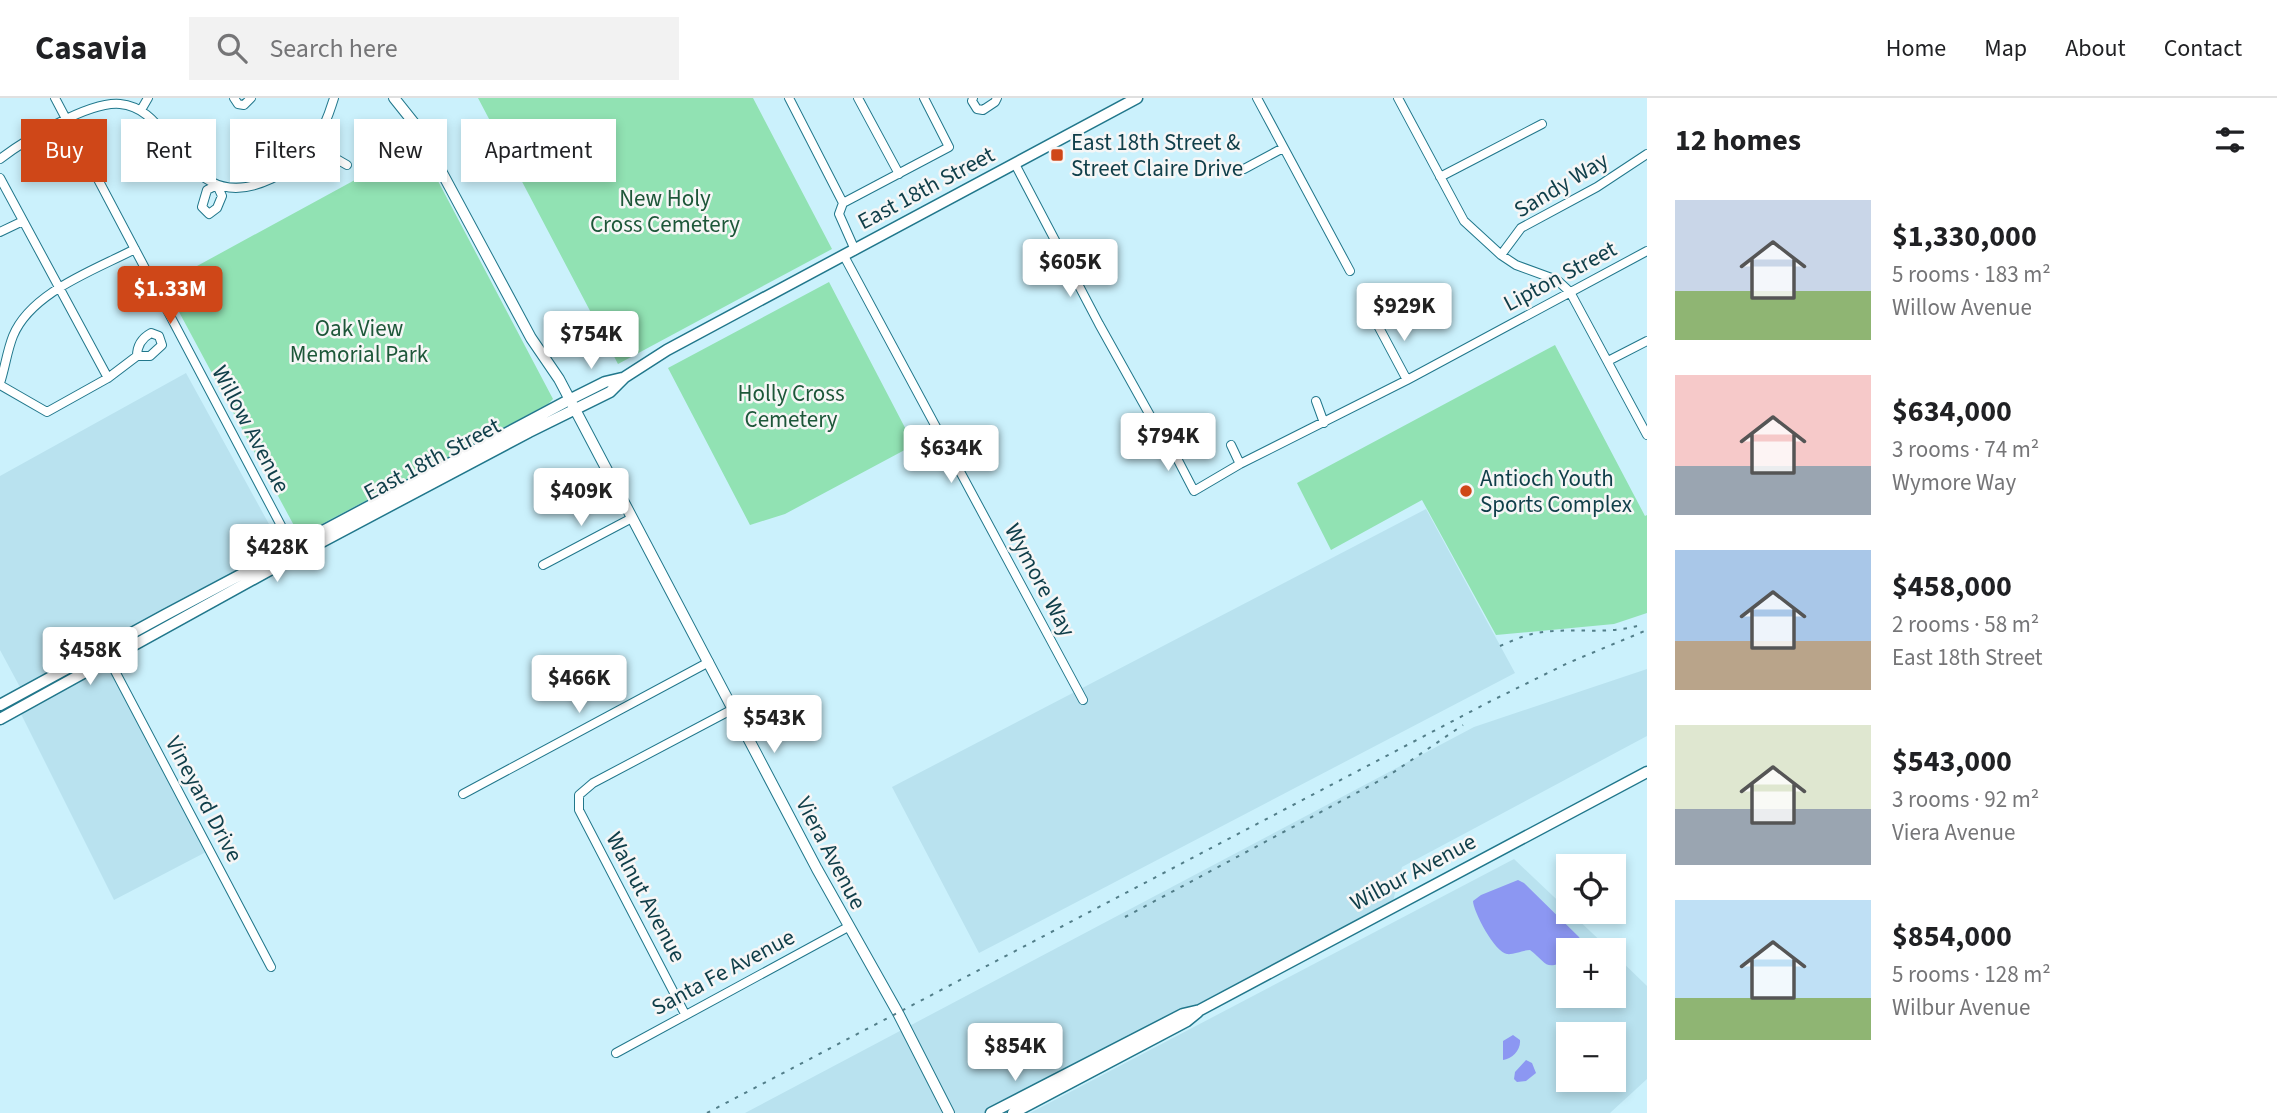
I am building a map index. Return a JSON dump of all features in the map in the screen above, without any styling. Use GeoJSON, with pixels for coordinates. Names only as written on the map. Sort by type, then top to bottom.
{"type":"FeatureCollection","features":[{"type":"Feature","properties":{"kind":"main road","name":"East 18th Street"},"geometry":{"type":"LineString","coordinates":[[0,705],[572,405],[610,392],[625,377],[667,350],[1137,98]]}},
{"type":"Feature","properties":{"kind":"main road","name":"East 18th Street"},"geometry":{"type":"LineString","coordinates":[[0,719],[294,551]]}},
{"type":"Feature","properties":{"kind":"main road","name":"Wilbur Avenue"},"geometry":{"type":"LineString","coordinates":[[1013,1113],[1187,1021],[1200,1010],[1647,772]]}},
{"type":"Feature","properties":{"kind":"main road","name":"Wilbur Avenue"},"geometry":{"type":"LineString","coordinates":[[992,1113],[1183,1014],[1200,1010]]}},
{"type":"Feature","properties":{"kind":"street","name":"Willow Avenue"},"geometry":{"type":"LineString","coordinates":[[55,98],[66,119]]}},
{"type":"Feature","properties":{"kind":"street"},"geometry":{"type":"LineString","coordinates":[[141,110],[148,98]]}},
{"type":"Feature","properties":{"kind":"street"},"geometry":{"type":"LineString","coordinates":[[234,98],[238,104],[244,105],[251,98]]}},
{"type":"Feature","properties":{"kind":"street"},"geometry":{"type":"LineString","coordinates":[[327,119],[334,98]]}},
{"type":"Feature","properties":{"kind":"street","name":"Viera Avenue"},"geometry":{"type":"LineString","coordinates":[[394,98],[418,128],[531,338],[559,379],[949,1113]]}},
{"type":"Feature","properties":{"kind":"street","name":"Wymore Way"},"geometry":{"type":"LineString","coordinates":[[789,98],[843,203],[839,214],[850,253],[1083,700]]}},
{"type":"Feature","properties":{"kind":"street"},"geometry":{"type":"LineString","coordinates":[[858,98],[899,174]]}},
{"type":"Feature","properties":{"kind":"street"},"geometry":{"type":"LineString","coordinates":[[843,203],[949,147],[924,98]]}},
{"type":"Feature","properties":{"kind":"street"},"geometry":{"type":"LineString","coordinates":[[974,98],[972,101],[977,109],[983,110],[997,98]]}},
{"type":"Feature","properties":{"kind":"street"},"geometry":{"type":"LineString","coordinates":[[1258,98],[1350,271]]}},
{"type":"Feature","properties":{"kind":"street"},"geometry":{"type":"LineString","coordinates":[[1410,98],[1399,100],[1464,221],[1501,255],[1516,265],[1557,280],[1570,292],[1647,435]]}},
{"type":"Feature","properties":{"kind":"street"},"geometry":{"type":"LineString","coordinates":[[68,119],[97,106],[118,104],[141,110],[156,123],[202,177],[217,185],[234,189],[257,186],[265,182]]}},
{"type":"Feature","properties":{"kind":"street"},"geometry":{"type":"LineString","coordinates":[[1440,177],[1542,124]]}},
{"type":"Feature","properties":{"kind":"street"},"geometry":{"type":"LineString","coordinates":[[0,159],[21,145]]}},
{"type":"Feature","properties":{"kind":"street"},"geometry":{"type":"LineString","coordinates":[[1244,169],[1283,148]]}},
{"type":"Feature","properties":{"kind":"street","name":"Sandy Way"},"geometry":{"type":"LineString","coordinates":[[1501,255],[1521,228],[1597,187],[1647,154]]}},
{"type":"Feature","properties":{"kind":"street"},"geometry":{"type":"LineString","coordinates":[[340,162],[347,166]]}},
{"type":"Feature","properties":{"kind":"street"},"geometry":{"type":"LineString","coordinates":[[1015,164],[1152,419]]}},
{"type":"Feature","properties":{"kind":"street"},"geometry":{"type":"LineString","coordinates":[[0,178],[108,378]]}},
{"type":"Feature","properties":{"kind":"street","name":"Willow Avenue"},"geometry":{"type":"LineString","coordinates":[[99,182],[294,551]]}},
{"type":"Feature","properties":{"kind":"street"},"geometry":{"type":"LineString","coordinates":[[0,232],[23,221]]}},
{"type":"Feature","properties":{"kind":"street"},"geometry":{"type":"LineString","coordinates":[[135,249],[59,288],[33,308],[14,335],[0,384],[47,412],[108,378],[137,356]]}},
{"type":"Feature","properties":{"kind":"street","name":"Lipton Street"},"geometry":{"type":"LineString","coordinates":[[1168,441],[1194,491],[1240,464],[1407,380],[1647,251]]}},
{"type":"Feature","properties":{"kind":"street"},"geometry":{"type":"LineString","coordinates":[[1375,320],[1407,380]]}},
{"type":"Feature","properties":{"kind":"street"},"geometry":{"type":"LineString","coordinates":[[1608,361],[1647,341]]}},
{"type":"Feature","properties":{"kind":"street"},"geometry":{"type":"LineString","coordinates":[[1316,401],[1324,422]]}},
{"type":"Feature","properties":{"kind":"street"},"geometry":{"type":"LineString","coordinates":[[1231,445],[1240,464]]}},
{"type":"Feature","properties":{"kind":"street"},"geometry":{"type":"LineString","coordinates":[[543,565],[632,518]]}},
{"type":"Feature","properties":{"kind":"street","name":"Vineyard Drive"},"geometry":{"type":"LineString","coordinates":[[103,649],[271,967]]}},
{"type":"Feature","properties":{"kind":"street"},"geometry":{"type":"LineString","coordinates":[[463,794],[709,662]]}},
{"type":"Feature","properties":{"kind":"street","name":"Walnut Avenue"},"geometry":{"type":"LineString","coordinates":[[685,1014],[579,810],[579,795],[593,783],[733,709]]}},
{"type":"Feature","properties":{"kind":"street","name":"Santa Fe Avenue"},"geometry":{"type":"LineString","coordinates":[[616,1053],[848,927]]}},
{"type":"Feature","properties":{"kind":"shaded area"},"geometry":{"type":"Polygon","coordinates":[[[186,373],[281,546],[21,689],[0,650],[0,476],[186,373]]]}},
{"type":"Feature","properties":{"kind":"shaded area"},"geometry":{"type":"Polygon","coordinates":[[[1426,509],[1515,673],[979,953],[892,787],[1426,509]]]}},
{"type":"Feature","properties":{"kind":"shaded area"},"geometry":{"type":"Polygon","coordinates":[[[106,664],[206,852],[114,900],[20,712],[106,664]]]}},
{"type":"Feature","properties":{"kind":"shaded area"},"geometry":{"type":"Polygon","coordinates":[[[1647,669],[1647,736],[1402,867],[1393,901],[991,1113],[745,1113],[1474,727],[1647,669]]]}},
{"type":"Feature","properties":{"kind":"shaded area"},"geometry":{"type":"Polygon","coordinates":[[[1514,859],[1556,899],[1556,924],[1583,924],[1597,938],[1556,938],[1556,1008],[1626,1008],[1626,966],[1647,986],[1647,1079],[1610,1113],[1030,1113],[1514,859]]]}},
{"type":"Feature","properties":{"kind":"green space","name":"New Holy Cross Cemetery"},"geometry":{"type":"Polygon","coordinates":[[[478,98],[753,98],[832,249],[618,364],[522,182],[616,182],[616,119],[489,119],[478,98]]]}},
{"type":"Feature","properties":{"kind":"green space","name":"Oak View Memorial Park"},"geometry":{"type":"Polygon","coordinates":[[[354,180],[439,182],[553,399],[305,533],[298,533],[164,284],[354,180]]]}},
{"type":"Feature","properties":{"kind":"green space","name":"Holly Cross Cemetery"},"geometry":{"type":"Polygon","coordinates":[[[829,282],[914,445],[785,514],[750,525],[668,368],[829,282]]]}},
{"type":"Feature","properties":{"kind":"green space","name":"Antioch Youth Sports Complex"},"geometry":{"type":"Polygon","coordinates":[[[1555,345],[1645,516],[1647,515],[1647,613],[1614,624],[1496,635],[1422,500],[1331,550],[1297,483],[1555,345]]]}},
{"type":"Feature","properties":{"kind":"water"},"geometry":{"type":"Polygon","coordinates":[[[1518,880],[1556,914],[1556,924],[1566,924],[1580,938],[1556,938],[1555,965],[1543,962],[1530,950],[1512,954],[1502,952],[1491,939],[1474,906],[1473,901],[1518,880]]]}},
{"type":"Feature","properties":{"kind":"water"},"geometry":{"type":"Polygon","coordinates":[[[1513,1035],[1520,1040],[1519,1047],[1513,1056],[1503,1060],[1503,1041],[1513,1035]]]}},
{"type":"Feature","properties":{"kind":"water"},"geometry":{"type":"Polygon","coordinates":[[[1526,1060],[1532,1063],[1536,1073],[1526,1081],[1517,1082],[1514,1079],[1515,1072],[1526,1060]]]}},
{"type":"Feature","properties":{"kind":"railway"},"geometry":{"type":"LineString","coordinates":[[1500,646],[1537,633],[1612,630],[1637,626]]}},
{"type":"Feature","properties":{"kind":"railway"},"geometry":{"type":"LineString","coordinates":[[707,1113],[1489,702],[1568,663],[1647,630]]}},
{"type":"Feature","properties":{"kind":"railway"},"geometry":{"type":"LineString","coordinates":[[1125,917],[1388,776],[1463,725]]}},
{"type":"Feature","properties":{"kind":"place","name":"East 18th Street & Street Claire Drive"},"geometry":{"type":"Point","coordinates":[1057,155]}},
{"type":"Feature","properties":{"kind":"place","name":"Antioch Youth Sports Complex"},"geometry":{"type":"Point","coordinates":[1466,491]}}]}
